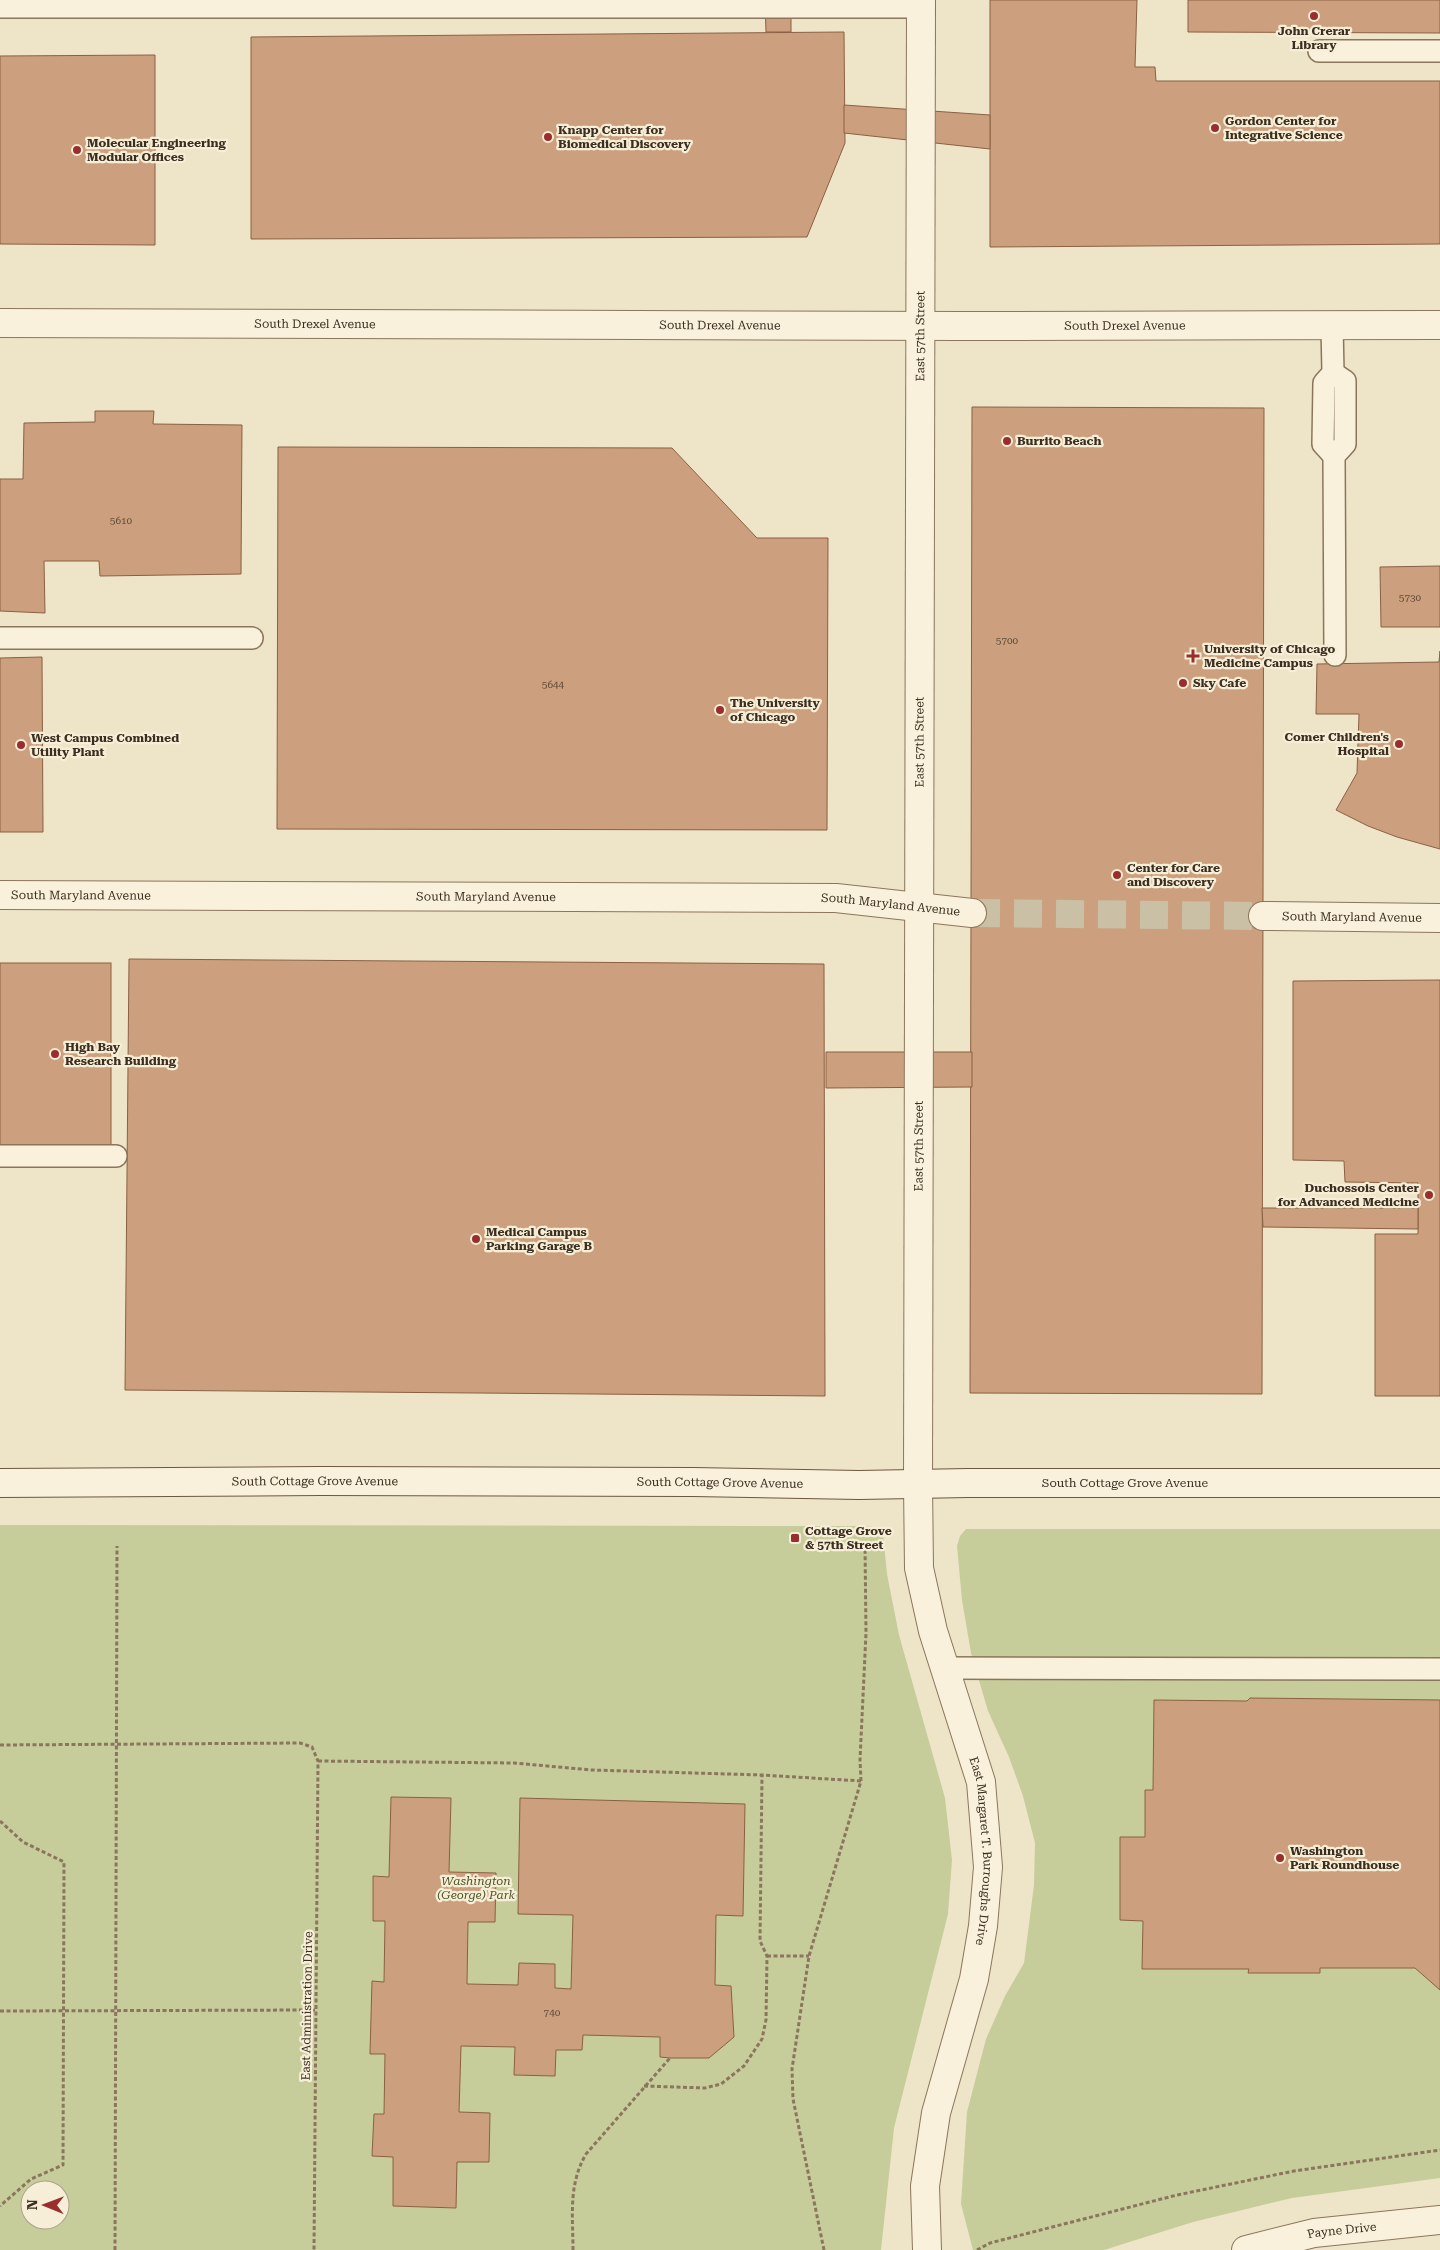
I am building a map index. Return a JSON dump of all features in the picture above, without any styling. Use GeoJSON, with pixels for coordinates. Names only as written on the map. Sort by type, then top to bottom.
{"type":"FeatureCollection","features":[{"type":"Feature","properties":{"kind":"street","name":"East 57th Street"},"geometry":{"type":"LineString","coordinates":[[918,1484],[921,4]]}},
{"type":"Feature","properties":{"kind":"street","name":"South Drexel Avenue"},"geometry":{"type":"LineString","coordinates":[[0,323],[921,326],[1440,325]]}},
{"type":"Feature","properties":{"kind":"street","name":"South Maryland Avenue"},"geometry":{"type":"LineString","coordinates":[[0,895],[836,898],[972,913]]}},
{"type":"Feature","properties":{"kind":"street","name":"South Maryland Avenue"},"geometry":{"type":"LineString","coordinates":[[1263,916],[1440,918]]}},
{"type":"Feature","properties":{"kind":"street","name":"South Cottage Grove Avenue"},"geometry":{"type":"LineString","coordinates":[[0,1483],[349,1481],[860,1485],[1440,1484]]}},
{"type":"Feature","properties":{"kind":"street","name":"East Margaret T. Burroughs Drive"},"geometry":{"type":"LineString","coordinates":[[918,1484],[919,1568],[933,1631],[982,1782],[988,1867],[983,1926],[974,1979],[936,2113],[925,2186],[927,2250]]}},
{"type":"Feature","properties":{"kind":"street","name":"Payne Drive"},"geometry":{"type":"LineString","coordinates":[[1246,2250],[1314,2232],[1440,2220]]}},
{"type":"Feature","properties":{"kind":"lane"},"geometry":{"type":"LineString","coordinates":[[0,7],[921,4]]}},
{"type":"Feature","properties":{"kind":"lane"},"geometry":{"type":"LineString","coordinates":[[1319,51],[1440,51]]}},
{"type":"Feature","properties":{"kind":"lane"},"geometry":{"type":"LineString","coordinates":[[1332,325],[1333,373],[1345,381],[1346,444],[1334,456],[1335,655]]}},
{"type":"Feature","properties":{"kind":"lane"},"geometry":{"type":"LineString","coordinates":[[0,638],[252,638]]}},
{"type":"Feature","properties":{"kind":"lane"},"geometry":{"type":"LineString","coordinates":[[0,1156],[116,1156]]}},
{"type":"Feature","properties":{"kind":"lane"},"geometry":{"type":"LineString","coordinates":[[945,1668],[1440,1669]]}},
{"type":"Feature","properties":{"kind":"path"},"geometry":{"type":"LineString","coordinates":[[824,2250],[793,2099],[792,2070],[809,1956],[861,1781],[860,1760],[866,1633],[865,1544]]}},
{"type":"Feature","properties":{"kind":"path"},"geometry":{"type":"LineString","coordinates":[[115,2250],[117,1546]]}},
{"type":"Feature","properties":{"kind":"path"},"geometry":{"type":"LineString","coordinates":[[0,1745],[300,1743],[312,1747],[318,1761],[514,1763],[592,1770],[762,1775],[861,1781]]}},
{"type":"Feature","properties":{"kind":"path","name":"East Administration Drive"},"geometry":{"type":"LineString","coordinates":[[314,2250],[318,1761]]}},
{"type":"Feature","properties":{"kind":"path"},"geometry":{"type":"LineString","coordinates":[[644,2086],[704,2088],[721,2084],[744,2066],[762,2039],[766,2020],[767,1956],[760,1941],[762,1775]]}},
{"type":"Feature","properties":{"kind":"path"},"geometry":{"type":"LineString","coordinates":[[0,1821],[23,1842],[64,1862],[63,2165],[31,2179],[0,2206]]}},
{"type":"Feature","properties":{"kind":"path"},"geometry":{"type":"LineString","coordinates":[[767,1956],[809,1956]]}},
{"type":"Feature","properties":{"kind":"path"},"geometry":{"type":"LineString","coordinates":[[0,2011],[315,2010]]}},
{"type":"Feature","properties":{"kind":"path"},"geometry":{"type":"LineString","coordinates":[[573,2250],[573,2183],[577,2168],[586,2154],[670,2058]]}},
{"type":"Feature","properties":{"kind":"path"},"geometry":{"type":"LineString","coordinates":[[977,2250],[990,2243],[1177,2195],[1294,2172],[1440,2150]]}},
{"type":"Feature","properties":{"kind":"green space","name":"Washington (George) Park"},"geometry":{"type":"Polygon","coordinates":[[[0,1525],[863,1526],[874,1527],[883,1533],[887,1574],[899,1635],[945,1798],[952,1860],[948,1914],[894,2128],[881,2250],[0,2250],[0,1525]]]}},
{"type":"Feature","properties":{"kind":"green space"},"geometry":{"type":"Polygon","coordinates":[[[966,1529],[1440,1529],[1440,2178],[1292,2198],[1193,2222],[1104,2250],[973,2250],[961,2204],[967,2112],[986,2039],[1005,1996],[1024,1963],[1034,1885],[1035,1843],[1023,1796],[1009,1757],[988,1711],[971,1653],[962,1600],[957,1546],[960,1536],[966,1529]]]}},
{"type":"Feature","properties":{"kind":"building"},"geometry":{"type":"Polygon","coordinates":[[[765,0],[791,0],[791,32],[766,32],[765,0]]]}},
{"type":"Feature","properties":{"kind":"building","name":"Gordon Center for Integrative Science"},"geometry":{"type":"Polygon","coordinates":[[[990,0],[1137,0],[1135,67],[1155,67],[1156,81],[1440,81],[1440,244],[990,247],[990,0]]]}},
{"type":"Feature","properties":{"kind":"building","name":"John Crerar Library"},"geometry":{"type":"Polygon","coordinates":[[[1188,0],[1440,0],[1440,33],[1188,32],[1188,0]]]}},
{"type":"Feature","properties":{"kind":"building","name":"Knapp Center for Biomedical Discovery"},"geometry":{"type":"Polygon","coordinates":[[[844,32],[845,143],[807,237],[251,239],[251,37],[844,32]]]}},
{"type":"Feature","properties":{"kind":"building","name":"Molecular Engineering Modular Offices"},"geometry":{"type":"Polygon","coordinates":[[[155,55],[155,245],[0,244],[0,56],[155,55]]]}},
{"type":"Feature","properties":{"kind":"building"},"geometry":{"type":"Polygon","coordinates":[[[844,105],[990,115],[990,149],[844,133],[844,105]]]}},
{"type":"Feature","properties":{"kind":"building","name":"Center for Care and Discovery"},"geometry":{"type":"Polygon","coordinates":[[[972,407],[1264,408],[1262,1394],[970,1393],[972,407]]]}},
{"type":"Feature","properties":{"kind":"building"},"geometry":{"type":"Polygon","coordinates":[[[95,411],[154,411],[153,424],[242,425],[241,574],[100,576],[99,561],[44,561],[45,613],[0,611],[0,479],[23,479],[24,423],[95,422],[95,411]]]}},
{"type":"Feature","properties":{"kind":"building"},"geometry":{"type":"Polygon","coordinates":[[[278,447],[672,448],[757,538],[828,538],[827,830],[277,829],[278,447]]]}},
{"type":"Feature","properties":{"kind":"building"},"geometry":{"type":"Polygon","coordinates":[[[1440,566],[1440,627],[1381,627],[1380,567],[1440,566]]]}},
{"type":"Feature","properties":{"kind":"building","name":"Comer Children's Hospital"},"geometry":{"type":"Polygon","coordinates":[[[1440,651],[1440,849],[1397,837],[1368,826],[1336,810],[1357,773],[1359,714],[1316,714],[1317,664],[1439,662],[1440,651]]]}},
{"type":"Feature","properties":{"kind":"building","name":"West Campus Combined Utility Plant"},"geometry":{"type":"Polygon","coordinates":[[[42,657],[43,832],[0,832],[0,658],[42,657]]]}},
{"type":"Feature","properties":{"kind":"building","name":"Medical Campus Parking Garage B"},"geometry":{"type":"Polygon","coordinates":[[[129,959],[824,964],[825,1396],[125,1390],[129,959]]]}},
{"type":"Feature","properties":{"kind":"building","name":"High Bay Research Building"},"geometry":{"type":"Polygon","coordinates":[[[0,963],[111,963],[111,1145],[0,1145],[0,963]]]}},
{"type":"Feature","properties":{"kind":"building","name":"Duchossois Center for Advanced Medicine"},"geometry":{"type":"Polygon","coordinates":[[[1440,980],[1440,1396],[1375,1396],[1375,1234],[1418,1234],[1418,1183],[1345,1182],[1344,1161],[1293,1160],[1293,981],[1440,980]]]}},
{"type":"Feature","properties":{"kind":"building"},"geometry":{"type":"Polygon","coordinates":[[[826,1052],[972,1052],[972,1087],[826,1088],[826,1052]]]}},
{"type":"Feature","properties":{"kind":"building"},"geometry":{"type":"Polygon","coordinates":[[[1262,1208],[1418,1208],[1418,1229],[1263,1227],[1262,1208]]]}},
{"type":"Feature","properties":{"kind":"building","name":"Washington Park Roundhouse"},"geometry":{"type":"Polygon","coordinates":[[[1250,1698],[1440,1700],[1440,1990],[1415,1968],[1320,1968],[1320,1973],[1248,1973],[1249,1969],[1142,1969],[1143,1921],[1120,1920],[1120,1837],[1145,1837],[1145,1790],[1153,1790],[1154,1700],[1247,1701],[1250,1698]]]}},
{"type":"Feature","properties":{"kind":"building"},"geometry":{"type":"Polygon","coordinates":[[[391,1797],[451,1798],[449,1872],[496,1873],[495,1922],[468,1922],[467,1984],[518,1985],[519,1963],[555,1964],[555,1988],[571,1989],[573,1915],[518,1914],[520,1798],[745,1804],[743,1916],[716,1915],[715,1985],[731,1986],[734,2037],[709,2058],[670,2058],[660,2057],[660,2037],[583,2035],[582,2050],[556,2050],[555,2076],[514,2075],[515,2047],[461,2046],[459,2112],[490,2113],[489,2162],[457,2162],[456,2208],[393,2206],[393,2157],[372,2156],[374,2114],[384,2114],[385,2054],[370,2054],[372,1981],[384,1982],[385,1921],[373,1921],[373,1876],[389,1877],[391,1797]]]}},
{"type":"Feature","properties":{"kind":"tunnel"},"geometry":{"type":"LineString","coordinates":[[972,913],[1263,916]]}},
{"type":"Feature","properties":{"kind":"place","name":"John Crerar Library"},"geometry":{"type":"Point","coordinates":[1314,16]}},
{"type":"Feature","properties":{"kind":"place","name":"Gordon Center for Integrative Science"},"geometry":{"type":"Point","coordinates":[1215,128]}},
{"type":"Feature","properties":{"kind":"place","name":"Knapp Center for Biomedical Discovery"},"geometry":{"type":"Point","coordinates":[548,137]}},
{"type":"Feature","properties":{"kind":"place","name":"Molecular Engineering Modular Offices"},"geometry":{"type":"Point","coordinates":[77,150]}},
{"type":"Feature","properties":{"kind":"place","name":"Burrito Beach"},"geometry":{"type":"Point","coordinates":[1007,441]}},
{"type":"Feature","properties":{"kind":"place","name":"University of Chicago Medicine Campus"},"geometry":{"type":"Point","coordinates":[1193,656]}},
{"type":"Feature","properties":{"kind":"place","name":"Sky Cafe"},"geometry":{"type":"Point","coordinates":[1183,683]}},
{"type":"Feature","properties":{"kind":"place","name":"The University of Chicago"},"geometry":{"type":"Point","coordinates":[720,710]}},
{"type":"Feature","properties":{"kind":"place","name":"Comer Children's Hospital"},"geometry":{"type":"Point","coordinates":[1399,744]}},
{"type":"Feature","properties":{"kind":"place","name":"West Campus Combined Utility Plant"},"geometry":{"type":"Point","coordinates":[21,745]}},
{"type":"Feature","properties":{"kind":"place","name":"Center for Care and Discovery"},"geometry":{"type":"Point","coordinates":[1117,875]}},
{"type":"Feature","properties":{"kind":"place","name":"High Bay Research Building"},"geometry":{"type":"Point","coordinates":[55,1054]}},
{"type":"Feature","properties":{"kind":"place","name":"Duchossois Center for Advanced Medicine"},"geometry":{"type":"Point","coordinates":[1429,1195]}},
{"type":"Feature","properties":{"kind":"place","name":"Medical Campus Parking Garage B"},"geometry":{"type":"Point","coordinates":[476,1239]}},
{"type":"Feature","properties":{"kind":"place","name":"Cottage Grove & 57th Street"},"geometry":{"type":"Point","coordinates":[795,1538]}},
{"type":"Feature","properties":{"kind":"place","name":"Washington Park Roundhouse"},"geometry":{"type":"Point","coordinates":[1280,1858]}}]}
